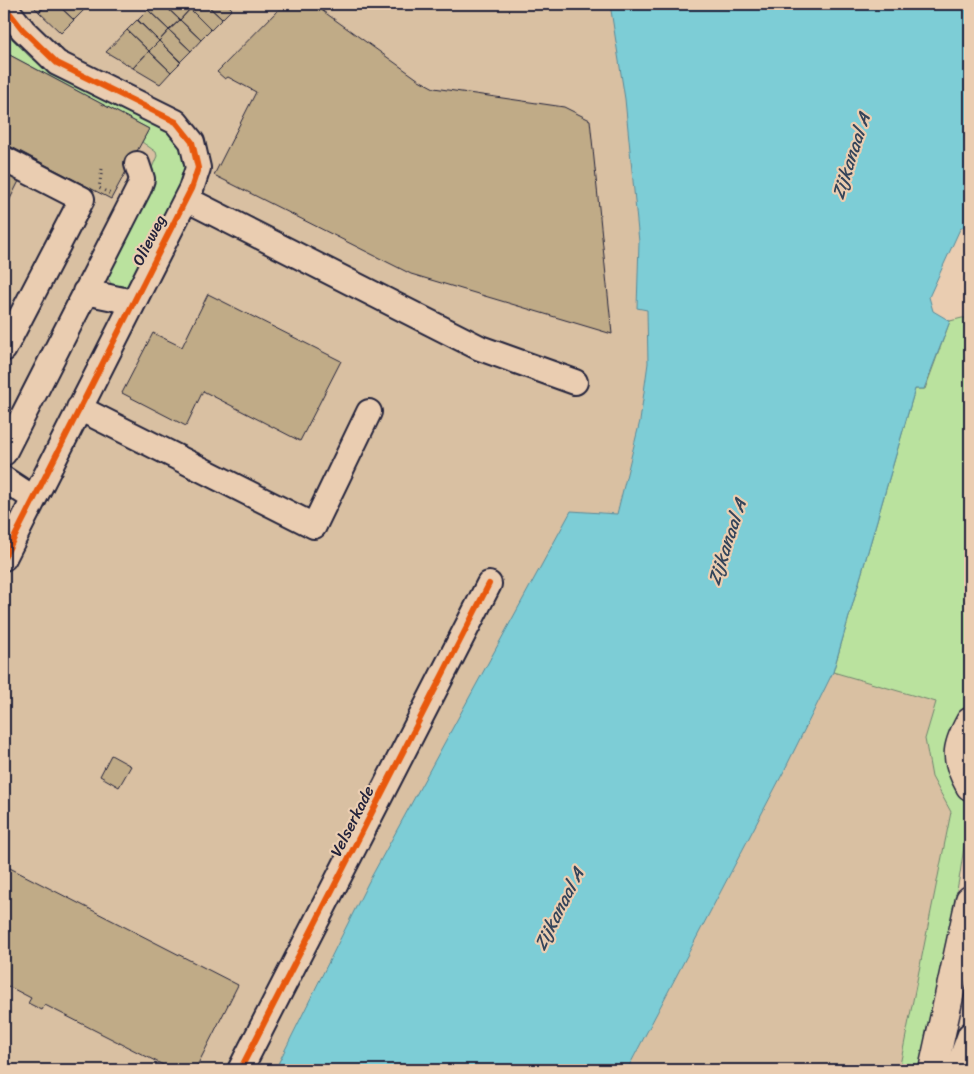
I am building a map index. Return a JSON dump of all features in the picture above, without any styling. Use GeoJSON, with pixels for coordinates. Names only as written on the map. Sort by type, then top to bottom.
{"type":"FeatureCollection","features":[{"type":"Feature","properties":{"kind":"main road"},"geometry":{"type":"LineString","coordinates":[[970,722],[959,742],[959,766],[970,786]]}},
{"type":"Feature","properties":{"kind":"main road"},"geometry":{"type":"LineString","coordinates":[[933,1070],[970,900]]}},
{"type":"Feature","properties":{"kind":"street","name":"Olieweg"},"geometry":{"type":"LineString","coordinates":[[4,6],[23,30],[57,63],[176,122],[192,142],[198,168],[186,198],[4,558]]}},
{"type":"Feature","properties":{"kind":"street"},"geometry":{"type":"LineString","coordinates":[[4,159],[82,199],[4,349]]}},
{"type":"Feature","properties":{"kind":"street"},"geometry":{"type":"LineString","coordinates":[[4,453],[84,292],[139,188],[142,179],[137,164]]}},
{"type":"Feature","properties":{"kind":"street"},"geometry":{"type":"LineString","coordinates":[[186,198],[480,348],[575,382]]}},
{"type":"Feature","properties":{"kind":"street"},"geometry":{"type":"LineString","coordinates":[[84,292],[133,302]]}},
{"type":"Feature","properties":{"kind":"street"},"geometry":{"type":"LineString","coordinates":[[79,408],[314,526],[370,412]]}},
{"type":"Feature","properties":{"kind":"street"},"geometry":{"type":"LineString","coordinates":[[4,479],[33,498]]}},
{"type":"Feature","properties":{"kind":"street","name":"Velserkade"},"geometry":{"type":"LineString","coordinates":[[240,1070],[489,584]]}},
{"type":"Feature","properties":{"kind":"street"},"geometry":{"type":"LineString","coordinates":[[957,1070],[970,1035]]}},
{"type":"Feature","properties":{"kind":"shaded area"},"geometry":{"type":"Polygon","coordinates":[[[4,4],[611,4],[628,111],[626,111],[639,242],[637,308],[647,310],[648,363],[640,421],[617,515],[601,512],[346,927],[275,1070],[4,1070],[4,4]]]}},
{"type":"Feature","properties":{"kind":"shaded area"},"geometry":{"type":"Polygon","coordinates":[[[833,672],[936,702],[925,739],[932,777],[951,812],[899,1070],[627,1070],[784,771],[833,672]]]}},
{"type":"Feature","properties":{"kind":"green space"},"geometry":{"type":"Polygon","coordinates":[[[4,31],[31,58],[178,136],[188,168],[128,285],[115,286],[107,274],[157,156],[156,152],[142,142],[149,129],[4,52],[4,31]]]}},
{"type":"Feature","properties":{"kind":"green space"},"geometry":{"type":"Polygon","coordinates":[[[970,318],[969,812],[960,874],[923,1070],[899,1070],[951,812],[932,777],[925,739],[936,702],[833,672],[915,389],[925,389],[950,321],[970,318]]]}},
{"type":"Feature","properties":{"kind":"water","name":"Zijkanaal A"},"geometry":{"type":"Polygon","coordinates":[[[610,4],[970,4],[970,223],[960,229],[929,297],[933,311],[950,321],[924,389],[915,389],[833,672],[784,771],[627,1070],[275,1070],[368,883],[571,511],[617,514],[640,421],[648,363],[647,310],[637,308],[639,242],[625,99],[610,4]]]}},
{"type":"Feature","properties":{"kind":"building"},"geometry":{"type":"Polygon","coordinates":[[[31,4],[48,4],[39,12],[31,4]]]}},
{"type":"Feature","properties":{"kind":"building"},"geometry":{"type":"Polygon","coordinates":[[[48,4],[57,4],[74,20],[61,33],[39,12],[48,4]]]}},
{"type":"Feature","properties":{"kind":"building"},"geometry":{"type":"Polygon","coordinates":[[[57,4],[79,4],[84,10],[74,20],[57,4]]]}},
{"type":"Feature","properties":{"kind":"building"},"geometry":{"type":"Polygon","coordinates":[[[154,4],[163,4],[180,20],[169,30],[148,10],[154,4]]]}},
{"type":"Feature","properties":{"kind":"building"},"geometry":{"type":"Polygon","coordinates":[[[163,4],[185,4],[190,9],[180,20],[163,4]]]}},
{"type":"Feature","properties":{"kind":"building"},"geometry":{"type":"Polygon","coordinates":[[[195,4],[206,4],[222,19],[211,30],[190,9],[195,4]]]}},
{"type":"Feature","properties":{"kind":"building"},"geometry":{"type":"Polygon","coordinates":[[[206,4],[227,4],[232,9],[222,19],[206,4]]]}},
{"type":"Feature","properties":{"kind":"building"},"geometry":{"type":"Polygon","coordinates":[[[284,4],[313,4],[419,80],[434,88],[564,107],[590,120],[612,334],[411,274],[214,175],[256,92],[228,77],[225,79],[217,72],[284,4]]]}},
{"type":"Feature","properties":{"kind":"building"},"geometry":{"type":"Polygon","coordinates":[[[190,9],[211,30],[201,40],[180,20],[190,9]]]}},
{"type":"Feature","properties":{"kind":"building"},"geometry":{"type":"Polygon","coordinates":[[[148,10],[169,30],[159,41],[138,20],[148,10]]]}},
{"type":"Feature","properties":{"kind":"building"},"geometry":{"type":"Polygon","coordinates":[[[137,20],[159,41],[149,51],[127,30],[137,20]]]}},
{"type":"Feature","properties":{"kind":"building"},"geometry":{"type":"Polygon","coordinates":[[[180,20],[201,40],[191,51],[169,30],[180,20]]]}},
{"type":"Feature","properties":{"kind":"building"},"geometry":{"type":"Polygon","coordinates":[[[127,30],[149,51],[133,68],[106,52],[127,30]]]}},
{"type":"Feature","properties":{"kind":"building"},"geometry":{"type":"Polygon","coordinates":[[[169,30],[191,51],[180,62],[159,41],[169,30]]]}},
{"type":"Feature","properties":{"kind":"building"},"geometry":{"type":"Polygon","coordinates":[[[159,41],[181,62],[171,72],[149,51],[159,41]]]}},
{"type":"Feature","properties":{"kind":"building"},"geometry":{"type":"Polygon","coordinates":[[[149,51],[171,72],[160,84],[133,68],[149,51]]]}},
{"type":"Feature","properties":{"kind":"building"},"geometry":{"type":"Polygon","coordinates":[[[4,52],[149,129],[111,199],[4,143],[4,52]]]}},
{"type":"Feature","properties":{"kind":"building"},"geometry":{"type":"Polygon","coordinates":[[[4,165],[22,175],[4,211],[4,165]]]}},
{"type":"Feature","properties":{"kind":"building"},"geometry":{"type":"Polygon","coordinates":[[[208,294],[341,361],[300,441],[203,391],[186,426],[122,393],[153,333],[182,347],[208,294]]]}},
{"type":"Feature","properties":{"kind":"building"},"geometry":{"type":"Polygon","coordinates":[[[111,755],[131,766],[119,787],[100,776],[111,755]]]}},
{"type":"Feature","properties":{"kind":"building"},"geometry":{"type":"Polygon","coordinates":[[[4,865],[238,985],[195,1070],[173,1070],[45,1005],[42,1010],[28,1003],[31,998],[4,984],[4,865]]]}},
{"type":"Feature","properties":{"kind":"cycle path"},"geometry":{"type":"LineString","coordinates":[[4,6],[23,30],[57,63],[176,122],[192,142],[198,168],[191,189],[4,558]]}},
{"type":"Feature","properties":{"kind":"cycle path"},"geometry":{"type":"LineString","coordinates":[[240,1070],[489,584]]}}]}
